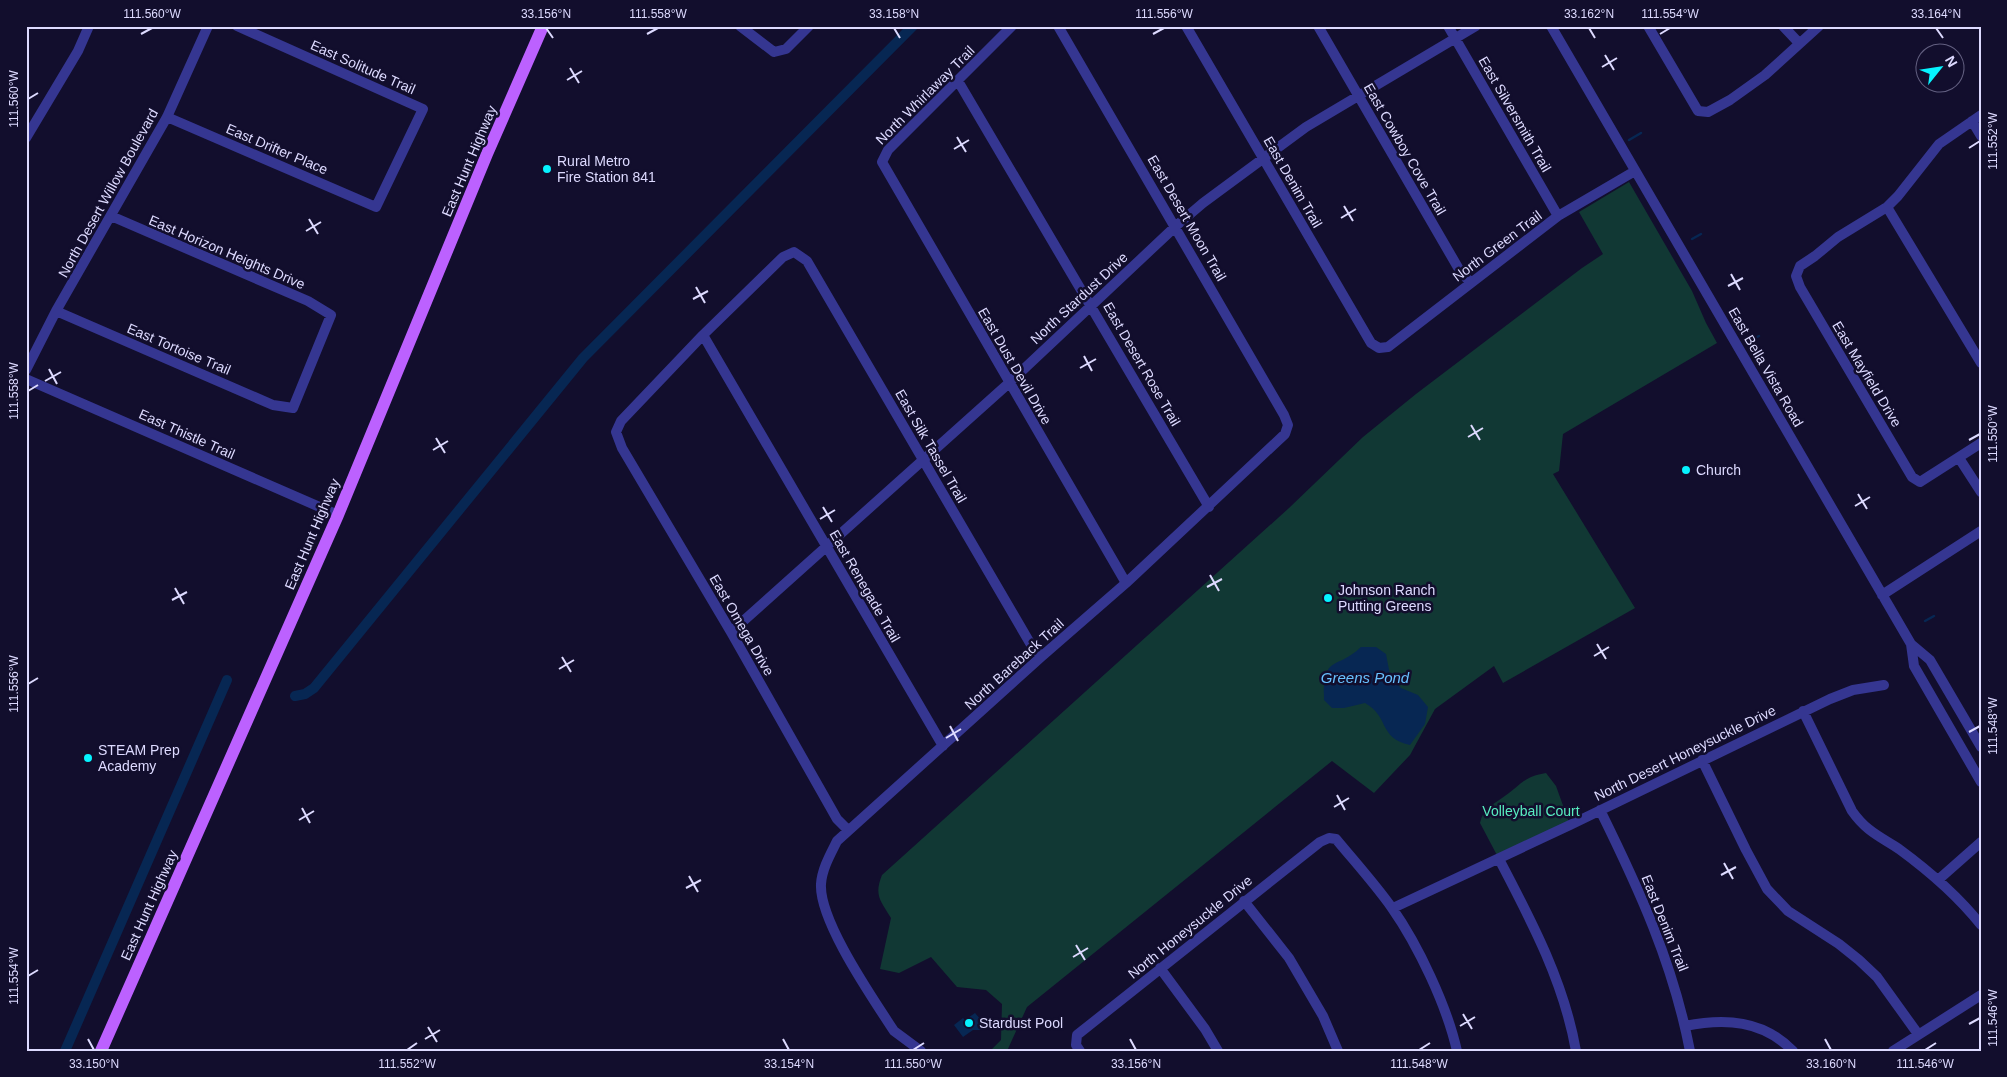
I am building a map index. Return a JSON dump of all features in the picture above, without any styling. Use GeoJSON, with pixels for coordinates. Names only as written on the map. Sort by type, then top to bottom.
{"type":"FeatureCollection","features":[{"type":"Feature","properties":{"kind":"main road","name":"East Hunt Highway"},"geometry":{"type":"LineString","coordinates":[[101,1051],[338,515],[487,154],[543,26]]}},
{"type":"Feature","properties":{"kind":"street"},"geometry":{"type":"LineString","coordinates":[[26,138],[78,51],[89,26]]}},
{"type":"Feature","properties":{"kind":"street","name":"North Desert Willow Boulevard"},"geometry":{"type":"LineString","coordinates":[[26,370],[56,311],[167,117],[208,26]]}},
{"type":"Feature","properties":{"kind":"street","name":"East Solitude Trail"},"geometry":{"type":"LineString","coordinates":[[237,26],[423,109],[376,207]]}},
{"type":"Feature","properties":{"kind":"street"},"geometry":{"type":"LineString","coordinates":[[740,26],[774,52],[786,49],[809,26]]}},
{"type":"Feature","properties":{"kind":"street","name":"North Whirlaway Trail"},"geometry":{"type":"LineString","coordinates":[[882,162],[888,150],[1012,26]]}},
{"type":"Feature","properties":{"kind":"street","name":"East Desert Moon Trail"},"geometry":{"type":"LineString","coordinates":[[1058,26],[1176,226],[1288,425]]}},
{"type":"Feature","properties":{"kind":"street","name":"East Denim Trail"},"geometry":{"type":"LineString","coordinates":[[1186,26],[1371,343],[1379,348]]}},
{"type":"Feature","properties":{"kind":"street","name":"East Cowboy Cove Trail"},"geometry":{"type":"LineString","coordinates":[[1318,26],[1460,271],[1471,283]]}},
{"type":"Feature","properties":{"kind":"street","name":"East Silversmith Trail"},"geometry":{"type":"LineString","coordinates":[[1448,26],[1558,216]]}},
{"type":"Feature","properties":{"kind":"street","name":"North Stardust Drive"},"geometry":{"type":"LineString","coordinates":[[732,632],[1009,383],[1176,226],[1203,203],[1306,127],[1476,26]]}},
{"type":"Feature","properties":{"kind":"street","name":"East Bella Vista Road"},"geometry":{"type":"LineString","coordinates":[[1551,26],[1911,644],[1930,660],[1981,747]]}},
{"type":"Feature","properties":{"kind":"street"},"geometry":{"type":"LineString","coordinates":[[1648,26],[1698,111],[1708,112],[1730,100],[1765,75],[1819,26]]}},
{"type":"Feature","properties":{"kind":"street"},"geometry":{"type":"LineString","coordinates":[[1783,26],[1799,43]]}},
{"type":"Feature","properties":{"kind":"street","name":"East Desert Rose Trail"},"geometry":{"type":"LineString","coordinates":[[958,81],[1092,305],[1209,507]]}},
{"type":"Feature","properties":{"kind":"street","name":"East Drifter Place"},"geometry":{"type":"LineString","coordinates":[[167,117],[376,207]]}},
{"type":"Feature","properties":{"kind":"street"},"geometry":{"type":"LineString","coordinates":[[1981,136],[1976,118],[1939,144],[1887,207],[1981,362]]}},
{"type":"Feature","properties":{"kind":"street","name":"East Dust Devil Drive"},"geometry":{"type":"LineString","coordinates":[[882,162],[1126,583]]}},
{"type":"Feature","properties":{"kind":"street","name":"North Green Trail"},"geometry":{"type":"LineString","coordinates":[[1379,348],[1388,347],[1558,216],[1635,171]]}},
{"type":"Feature","properties":{"kind":"street","name":"East Mayfield Drive"},"geometry":{"type":"LineString","coordinates":[[1887,207],[1838,237],[1800,266],[1796,276],[1800,287],[1912,477],[1920,482],[1959,458]]}},
{"type":"Feature","properties":{"kind":"street","name":"East Horizon Heights Drive"},"geometry":{"type":"LineString","coordinates":[[111,216],[308,301],[331,315],[293,408]]}},
{"type":"Feature","properties":{"kind":"street","name":"East Silk Tassel Trail"},"geometry":{"type":"LineString","coordinates":[[703,335],[783,257],[794,252],[807,261],[1030,643],[1041,657]]}},
{"type":"Feature","properties":{"kind":"street","name":"East Tortoise Trail"},"geometry":{"type":"LineString","coordinates":[[56,311],[273,405],[293,408]]}},
{"type":"Feature","properties":{"kind":"street","name":"East Omega Drive"},"geometry":{"type":"LineString","coordinates":[[703,335],[620,421],[616,432],[622,448],[732,632],[837,819],[848,830]]}},
{"type":"Feature","properties":{"kind":"street","name":"East Renegade Trail"},"geometry":{"type":"LineString","coordinates":[[703,335],[943,746]]}},
{"type":"Feature","properties":{"kind":"street","name":"East Thistle Trail"},"geometry":{"type":"LineString","coordinates":[[26,379],[338,515]]}},
{"type":"Feature","properties":{"kind":"street","name":"North Bareback Trail"},"geometry":{"type":"LineString","coordinates":[[921,1051],[894,1031],[851,961],[822,903],[821,883],[826,864],[837,841],[1209,507],[1285,434],[1288,425]]}},
{"type":"Feature","properties":{"kind":"street"},"geometry":{"type":"LineString","coordinates":[[1981,444],[1959,458],[1981,492]]}},
{"type":"Feature","properties":{"kind":"street"},"geometry":{"type":"LineString","coordinates":[[1882,595],[1981,531]]}},
{"type":"Feature","properties":{"kind":"street","name":"East Bella Vista Road"},"geometry":{"type":"LineString","coordinates":[[1911,644],[1914,666],[1981,782]]}},
{"type":"Feature","properties":{"kind":"street","name":"North Desert Honeysuckle Drive"},"geometry":{"type":"LineString","coordinates":[[1392,908],[1499,859],[1803,711],[1852,690],[1884,685]]}},
{"type":"Feature","properties":{"kind":"street"},"geometry":{"type":"LineString","coordinates":[[1803,711],[1852,811],[1860,823],[1938,880],[1981,925]]}},
{"type":"Feature","properties":{"kind":"street"},"geometry":{"type":"LineString","coordinates":[[1702,760],[1767,889],[1788,911],[1839,944],[1877,977],[1918,1034]]}},
{"type":"Feature","properties":{"kind":"street","name":"East Denim Trail"},"geometry":{"type":"LineString","coordinates":[[1600,810],[1627,864],[1659,939],[1673,979],[1690,1051]]}},
{"type":"Feature","properties":{"kind":"street","name":"North Honeysuckle Drive"},"geometry":{"type":"LineString","coordinates":[[1078,1048],[1078,1035],[1320,842],[1329,838],[1336,839],[1392,908]]}},
{"type":"Feature","properties":{"kind":"street"},"geometry":{"type":"LineString","coordinates":[[1938,880],[1981,842]]}},
{"type":"Feature","properties":{"kind":"street"},"geometry":{"type":"LineString","coordinates":[[1499,859],[1527,913],[1551,966],[1576,1051]]}},
{"type":"Feature","properties":{"kind":"street"},"geometry":{"type":"LineString","coordinates":[[1244,901],[1289,958],[1323,1016],[1338,1051]]}},
{"type":"Feature","properties":{"kind":"street"},"geometry":{"type":"LineString","coordinates":[[1392,908],[1417,950],[1439,998],[1457,1051]]}},
{"type":"Feature","properties":{"kind":"street"},"geometry":{"type":"LineString","coordinates":[[1160,968],[1205,1029],[1218,1051]]}},
{"type":"Feature","properties":{"kind":"street"},"geometry":{"type":"LineString","coordinates":[[1893,1051],[1981,995]]}},
{"type":"Feature","properties":{"kind":"street"},"geometry":{"type":"LineString","coordinates":[[1685,1026],[1725,1021],[1755,1025],[1786,1044],[1792,1051]]}},
{"type":"Feature","properties":{"kind":"green space","name":"Johnson Ranch Putting Greens"},"geometry":{"type":"Polygon","coordinates":[[[1629,182],[1692,291],[1717,343],[1563,434],[1559,471],[1553,474],[1635,608],[1503,683],[1494,666],[1435,709],[1410,755],[1374,793],[1332,761],[1027,1007],[1007,1051],[990,1051],[1001,1040],[1002,1004],[986,990],[957,987],[931,957],[899,973],[880,969],[891,918],[878,893],[882,875],[1289,508],[1363,437],[1416,394],[1603,254],[1579,212],[1629,182]]]}},
{"type":"Feature","properties":{"kind":"green space","name":"Volleyball Court"},"geometry":{"type":"Polygon","coordinates":[[[1546,773],[1556,786],[1570,825],[1499,859],[1480,823],[1483,814],[1522,782],[1546,773]]]}},
{"type":"Feature","properties":{"kind":"water","name":"Greens Pond"},"geometry":{"type":"Polygon","coordinates":[[[1361,647],[1376,647],[1386,654],[1390,675],[1401,688],[1418,695],[1428,707],[1425,724],[1410,745],[1400,742],[1393,737],[1378,714],[1365,703],[1344,708],[1332,708],[1324,700],[1324,685],[1329,669],[1361,647]]]}},
{"type":"Feature","properties":{"kind":"water","name":"Stardust Pool"},"geometry":{"type":"Polygon","coordinates":[[[975,1013],[982,1021],[981,1030],[973,1030],[963,1037],[954,1025],[963,1018],[965,1020],[975,1013]]]}},
{"type":"Feature","properties":{"kind":"waterway"},"geometry":{"type":"LineString","coordinates":[[295,696],[305,694],[314,688],[583,358],[913,26]]}},
{"type":"Feature","properties":{"kind":"waterway"},"geometry":{"type":"LineString","coordinates":[[1629,140],[1641,133]]}},
{"type":"Feature","properties":{"kind":"waterway"},"geometry":{"type":"LineString","coordinates":[[1692,239],[1701,234]]}},
{"type":"Feature","properties":{"kind":"waterway"},"geometry":{"type":"LineString","coordinates":[[1751,340],[1759,336]]}},
{"type":"Feature","properties":{"kind":"waterway"},"geometry":{"type":"LineString","coordinates":[[1925,621],[1934,616]]}},
{"type":"Feature","properties":{"kind":"waterway"},"geometry":{"type":"LineString","coordinates":[[65,1051],[227,680]]}},
{"type":"Feature","properties":{"kind":"place","name":"Rural Metro Fire Station 841"},"geometry":{"type":"Point","coordinates":[547,169]}},
{"type":"Feature","properties":{"kind":"place","name":"Church"},"geometry":{"type":"Point","coordinates":[1686,470]}},
{"type":"Feature","properties":{"kind":"place","name":"Johnson Ranch Putting Greens"},"geometry":{"type":"Point","coordinates":[1328,598]}},
{"type":"Feature","properties":{"kind":"place","name":"STEAM Prep Academy"},"geometry":{"type":"Point","coordinates":[88,758]}},
{"type":"Feature","properties":{"kind":"place","name":"Stardust Pool"},"geometry":{"type":"Point","coordinates":[969,1023]}}]}
